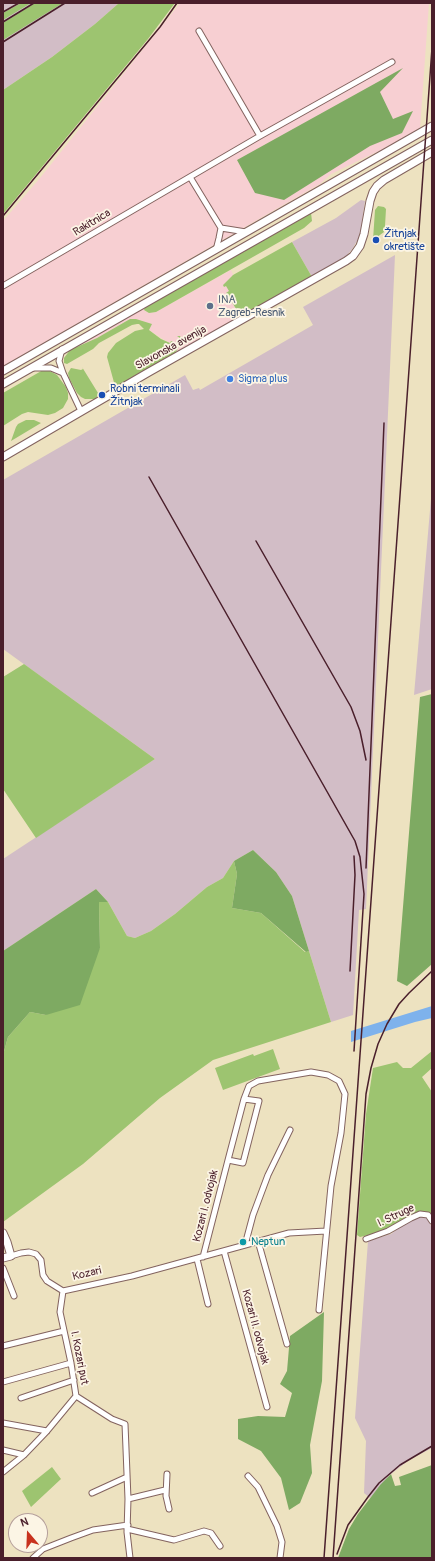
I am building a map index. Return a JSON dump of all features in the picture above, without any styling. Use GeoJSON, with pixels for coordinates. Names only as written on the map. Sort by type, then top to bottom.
{"type":"FeatureCollection","features":[{"type":"Feature","properties":{"kind":"main road"},"geometry":{"type":"LineString","coordinates":[[3,371],[432,126]]}},
{"type":"Feature","properties":{"kind":"main road"},"geometry":{"type":"LineString","coordinates":[[3,384],[62,349],[432,140]]}},
{"type":"Feature","properties":{"kind":"main road","name":"Slavonska avenija"},"geometry":{"type":"LineString","coordinates":[[3,457],[81,411],[346,261],[353,256],[360,246],[364,234],[370,201],[377,186],[389,177],[432,152]]}},
{"type":"Feature","properties":{"kind":"main road"},"geometry":{"type":"LineString","coordinates":[[3,1233],[11,1256]]}},
{"type":"Feature","properties":{"kind":"main road","name":"Kozari"},"geometry":{"type":"LineString","coordinates":[[3,1258],[11,1256]]}},
{"type":"Feature","properties":{"kind":"street"},"geometry":{"type":"LineString","coordinates":[[199,31],[260,136]]}},
{"type":"Feature","properties":{"kind":"street","name":"Rakitnica"},"geometry":{"type":"LineString","coordinates":[[3,286],[260,136],[392,62]]}},
{"type":"Feature","properties":{"kind":"street"},"geometry":{"type":"LineString","coordinates":[[190,178],[220,228],[216,250]]}},
{"type":"Feature","properties":{"kind":"street"},"geometry":{"type":"LineString","coordinates":[[220,228],[246,232]]}},
{"type":"Feature","properties":{"kind":"street"},"geometry":{"type":"LineString","coordinates":[[62,349],[60,361],[63,373],[81,411]]}},
{"type":"Feature","properties":{"kind":"street"},"geometry":{"type":"LineString","coordinates":[[30,368],[51,368],[63,373]]}},
{"type":"Feature","properties":{"kind":"street"},"geometry":{"type":"LineString","coordinates":[[244,1099],[249,1086],[258,1081],[311,1072],[328,1075],[339,1081],[345,1094],[341,1133],[331,1186],[319,1310]]}},
{"type":"Feature","properties":{"kind":"street","name":"Kozari I. odvojak"},"geometry":{"type":"LineString","coordinates":[[203,1257],[228,1160],[244,1099],[259,1101],[243,1163],[228,1160]]}},
{"type":"Feature","properties":{"kind":"street"},"geometry":{"type":"LineString","coordinates":[[245,1245],[253,1215],[268,1175],[290,1130]]}},
{"type":"Feature","properties":{"kind":"street","name":"I. Struge"},"geometry":{"type":"LineString","coordinates":[[366,1239],[388,1231],[420,1214],[428,1215],[432,1221]]}},
{"type":"Feature","properties":{"kind":"street","name":"Kozari"},"geometry":{"type":"LineString","coordinates":[[11,1256],[29,1252],[36,1254],[41,1260],[43,1275],[47,1281],[63,1291],[132,1276],[288,1233],[326,1231]]}},
{"type":"Feature","properties":{"kind":"street"},"geometry":{"type":"LineString","coordinates":[[258,1241],[287,1344]]}},
{"type":"Feature","properties":{"kind":"street","name":"Kozari II. odvojak"},"geometry":{"type":"LineString","coordinates":[[224,1251],[267,1407]]}},
{"type":"Feature","properties":{"kind":"street"},"geometry":{"type":"LineString","coordinates":[[197,1259],[208,1304]]}},
{"type":"Feature","properties":{"kind":"street"},"geometry":{"type":"LineString","coordinates":[[3,1268],[14,1296]]}},
{"type":"Feature","properties":{"kind":"street","name":"I. Kozari put"},"geometry":{"type":"LineString","coordinates":[[3,1472],[24,1455],[47,1431],[76,1396],[71,1363],[60,1312],[63,1291]]}},
{"type":"Feature","properties":{"kind":"street"},"geometry":{"type":"LineString","coordinates":[[3,1346],[64,1331]]}},
{"type":"Feature","properties":{"kind":"street"},"geometry":{"type":"LineString","coordinates":[[3,1382],[71,1363]]}},
{"type":"Feature","properties":{"kind":"street"},"geometry":{"type":"LineString","coordinates":[[21,1398],[74,1380]]}},
{"type":"Feature","properties":{"kind":"street"},"geometry":{"type":"LineString","coordinates":[[76,1396],[112,1419],[125,1424],[130,1558]]}},
{"type":"Feature","properties":{"kind":"street"},"geometry":{"type":"LineString","coordinates":[[3,1423],[47,1431]]}},
{"type":"Feature","properties":{"kind":"street"},"geometry":{"type":"LineString","coordinates":[[3,1450],[24,1455]]}},
{"type":"Feature","properties":{"kind":"street"},"geometry":{"type":"LineString","coordinates":[[167,1474],[165,1490],[168,1509]]}},
{"type":"Feature","properties":{"kind":"street"},"geometry":{"type":"LineString","coordinates":[[248,1476],[258,1487],[277,1526],[282,1542],[280,1558]]}},
{"type":"Feature","properties":{"kind":"street"},"geometry":{"type":"LineString","coordinates":[[92,1493],[127,1477]]}},
{"type":"Feature","properties":{"kind":"street"},"geometry":{"type":"LineString","coordinates":[[128,1499],[165,1490]]}},
{"type":"Feature","properties":{"kind":"street"},"geometry":{"type":"LineString","coordinates":[[33,1558],[43,1549],[93,1530],[128,1527],[174,1540],[204,1531],[211,1533],[220,1546]]}},
{"type":"Feature","properties":{"kind":"shaded area"},"geometry":{"type":"Polygon","coordinates":[[[3,3],[119,3],[95,24],[52,57],[3,90],[3,3]]]}},
{"type":"Feature","properties":{"kind":"shaded area"},"geometry":{"type":"Polygon","coordinates":[[[180,3],[429,3],[420,128],[381,150],[331,174],[320,184],[3,366],[3,221],[40,178],[180,3]]]}},
{"type":"Feature","properties":{"kind":"shaded area"},"geometry":{"type":"Polygon","coordinates":[[[361,200],[365,201],[361,229],[353,248],[344,259],[312,277],[292,242],[336,218],[361,200]]]}},
{"type":"Feature","properties":{"kind":"shaded area"},"geometry":{"type":"Polygon","coordinates":[[[395,255],[366,909],[359,910],[353,1015],[331,1022],[292,896],[276,872],[253,850],[234,861],[223,878],[207,887],[175,914],[151,931],[135,938],[127,936],[108,902],[96,889],[3,951],[3,859],[155,759],[3,649],[3,480],[185,375],[193,390],[199,388],[200,390],[313,325],[303,307],[395,255]]]}},
{"type":"Feature","properties":{"kind":"shaded area"},"geometry":{"type":"Polygon","coordinates":[[[231,270],[233,275],[223,286],[226,286],[229,291],[227,293],[239,315],[249,313],[170,357],[180,346],[182,338],[177,336],[180,338],[178,345],[171,341],[170,343],[149,330],[151,324],[136,319],[130,319],[97,338],[70,350],[145,307],[144,310],[149,313],[156,312],[231,270]]]}},
{"type":"Feature","properties":{"kind":"shaded area"},"geometry":{"type":"Polygon","coordinates":[[[432,487],[432,689],[414,695],[432,487]]]}},
{"type":"Feature","properties":{"kind":"shaded area"},"geometry":{"type":"Polygon","coordinates":[[[422,1216],[428,1218],[432,1229],[432,1448],[409,1460],[391,1474],[370,1498],[364,1493],[366,1441],[355,1418],[368,1241],[391,1234],[408,1221],[422,1216]]]}},
{"type":"Feature","properties":{"kind":"green space"},"geometry":{"type":"Polygon","coordinates":[[[21,3],[31,3],[3,20],[3,13],[21,3]]]}},
{"type":"Feature","properties":{"kind":"green space"},"geometry":{"type":"Polygon","coordinates":[[[35,3],[63,3],[3,40],[3,23],[35,3]]]}},
{"type":"Feature","properties":{"kind":"green space"},"geometry":{"type":"Polygon","coordinates":[[[119,3],[175,3],[148,39],[3,214],[3,90],[52,57],[95,24],[119,3]]]}},
{"type":"Feature","properties":{"kind":"green space"},"geometry":{"type":"Polygon","coordinates":[[[403,68],[380,92],[393,119],[413,111],[402,133],[370,146],[284,200],[255,193],[237,160],[403,68]]]}},
{"type":"Feature","properties":{"kind":"green space"},"geometry":{"type":"Polygon","coordinates":[[[378,206],[386,209],[385,226],[384,232],[373,240],[375,210],[378,206]]]}},
{"type":"Feature","properties":{"kind":"green space"},"geometry":{"type":"Polygon","coordinates":[[[311,213],[312,221],[304,228],[156,312],[149,313],[144,310],[145,307],[311,213]]]}},
{"type":"Feature","properties":{"kind":"green space"},"geometry":{"type":"Polygon","coordinates":[[[292,242],[312,277],[249,313],[240,315],[226,293],[229,291],[226,286],[224,287],[223,285],[233,275],[292,242]]]}},
{"type":"Feature","properties":{"kind":"green space"},"geometry":{"type":"Polygon","coordinates":[[[130,319],[136,319],[152,324],[149,330],[161,339],[170,343],[171,341],[178,344],[180,338],[177,336],[180,336],[182,340],[177,350],[174,354],[119,386],[115,386],[107,357],[108,353],[116,343],[135,331],[144,329],[137,324],[132,325],[99,343],[93,349],[67,364],[64,363],[64,358],[70,350],[97,338],[130,319]]]}},
{"type":"Feature","properties":{"kind":"green space"},"geometry":{"type":"Polygon","coordinates":[[[82,367],[98,393],[95,399],[85,399],[81,397],[77,393],[69,378],[68,373],[71,368],[81,370],[83,369],[82,367]]]}},
{"type":"Feature","properties":{"kind":"green space"},"geometry":{"type":"Polygon","coordinates":[[[43,370],[48,370],[57,375],[66,387],[68,399],[63,408],[48,415],[28,412],[3,426],[3,393],[43,370]]]}},
{"type":"Feature","properties":{"kind":"green space"},"geometry":{"type":"Polygon","coordinates":[[[26,420],[34,420],[41,423],[11,441],[18,424],[26,420]]]}},
{"type":"Feature","properties":{"kind":"green space"},"geometry":{"type":"Polygon","coordinates":[[[24,664],[155,759],[36,838],[3,789],[3,677],[24,664]]]}},
{"type":"Feature","properties":{"kind":"green space"},"geometry":{"type":"Polygon","coordinates":[[[432,694],[432,964],[407,986],[397,981],[420,697],[432,694]]]}},
{"type":"Feature","properties":{"kind":"green space"},"geometry":{"type":"Polygon","coordinates":[[[253,850],[276,872],[292,896],[309,951],[306,952],[261,913],[232,908],[237,874],[234,861],[253,850]]]}},
{"type":"Feature","properties":{"kind":"green space"},"geometry":{"type":"Polygon","coordinates":[[[234,861],[237,874],[232,908],[261,913],[305,952],[309,951],[331,1022],[213,1060],[160,1098],[83,1164],[3,1222],[3,1055],[8,1037],[30,1012],[46,1015],[100,948],[99,902],[108,902],[127,936],[135,938],[151,931],[175,914],[207,887],[223,878],[234,861]]]}},
{"type":"Feature","properties":{"kind":"green space"},"geometry":{"type":"Polygon","coordinates":[[[96,889],[108,902],[99,902],[100,948],[80,1005],[46,1015],[30,1012],[8,1037],[3,1055],[3,951],[96,889]]]}},
{"type":"Feature","properties":{"kind":"green space"},"geometry":{"type":"Polygon","coordinates":[[[273,1049],[280,1069],[223,1090],[215,1068],[253,1054],[254,1056],[273,1049]]]}},
{"type":"Feature","properties":{"kind":"green space"},"geometry":{"type":"Polygon","coordinates":[[[432,1051],[432,1068],[422,1077],[432,1092],[432,1218],[428,1213],[424,1212],[415,1214],[385,1231],[360,1237],[357,1235],[366,1114],[373,1068],[397,1062],[403,1068],[411,1068],[432,1051]]]}},
{"type":"Feature","properties":{"kind":"green space"},"geometry":{"type":"Polygon","coordinates":[[[324,1312],[322,1381],[310,1445],[312,1473],[300,1503],[289,1510],[281,1478],[261,1451],[238,1439],[238,1419],[258,1416],[285,1417],[292,1393],[280,1384],[287,1371],[290,1336],[324,1312]]]}},
{"type":"Feature","properties":{"kind":"green space"},"geometry":{"type":"Polygon","coordinates":[[[432,1465],[432,1558],[338,1558],[349,1529],[358,1514],[381,1484],[391,1474],[395,1486],[401,1485],[399,1477],[432,1465]]]}},
{"type":"Feature","properties":{"kind":"green space"},"geometry":{"type":"Polygon","coordinates":[[[52,1467],[61,1479],[31,1507],[22,1491],[52,1467]]]}},
{"type":"Feature","properties":{"kind":"water"},"geometry":{"type":"Polygon","coordinates":[[[432,1006],[432,1018],[351,1042],[351,1031],[432,1006]]]}},
{"type":"Feature","properties":{"kind":"railway"},"geometry":{"type":"LineString","coordinates":[[3,12],[19,3]]}},
{"type":"Feature","properties":{"kind":"railway"},"geometry":{"type":"LineString","coordinates":[[3,22],[34,3]]}},
{"type":"Feature","properties":{"kind":"railway"},"geometry":{"type":"LineString","coordinates":[[3,42],[65,3]]}},
{"type":"Feature","properties":{"kind":"railway"},"geometry":{"type":"LineString","coordinates":[[3,216],[160,27],[177,3]]}},
{"type":"Feature","properties":{"kind":"railway"},"geometry":{"type":"LineString","coordinates":[[324,1558],[432,48]]}},
{"type":"Feature","properties":{"kind":"railway"},"geometry":{"type":"LineString","coordinates":[[366,868],[384,423]]}},
{"type":"Feature","properties":{"kind":"railway"},"geometry":{"type":"LineString","coordinates":[[149,477],[355,841],[360,857],[364,894],[354,1051]]}},
{"type":"Feature","properties":{"kind":"railway"},"geometry":{"type":"LineString","coordinates":[[256,541],[351,707],[360,731],[366,760]]}},
{"type":"Feature","properties":{"kind":"railway"},"geometry":{"type":"LineString","coordinates":[[350,971],[355,875],[354,856]]}},
{"type":"Feature","properties":{"kind":"railway"},"geometry":{"type":"LineString","coordinates":[[333,1558],[366,1094],[371,1068],[378,1044],[387,1024],[399,1004],[432,971]]}},
{"type":"Feature","properties":{"kind":"railway"},"geometry":{"type":"LineString","coordinates":[[337,1554],[348,1525],[379,1483],[400,1465],[432,1446]]}},
{"type":"Feature","properties":{"kind":"place","name":"Žitnjak okretište"},"geometry":{"type":"Point","coordinates":[376,240]}},
{"type":"Feature","properties":{"kind":"place","name":"INA Zagreb-Resnik"},"geometry":{"type":"Point","coordinates":[210,306]}},
{"type":"Feature","properties":{"kind":"place","name":"Sigma plus"},"geometry":{"type":"Point","coordinates":[230,379]}},
{"type":"Feature","properties":{"kind":"place","name":"Robni terminali Žitnjak"},"geometry":{"type":"Point","coordinates":[102,395]}},
{"type":"Feature","properties":{"kind":"place","name":"Neptun"},"geometry":{"type":"Point","coordinates":[243,1242]}}]}
